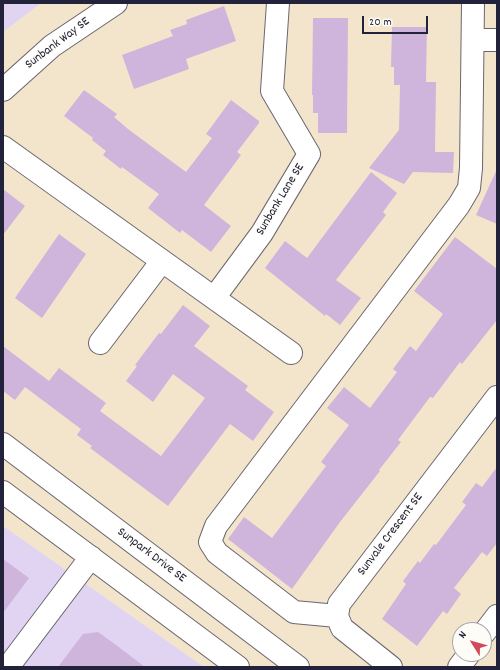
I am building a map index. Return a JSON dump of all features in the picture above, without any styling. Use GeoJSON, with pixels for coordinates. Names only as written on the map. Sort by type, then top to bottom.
{"type":"FeatureCollection","features":[{"type":"Feature","properties":{"kind":"street","name":"Sunbank Way SE"},"geometry":{"type":"LineString","coordinates":[[3,90],[52,46],[116,3]]}},
{"type":"Feature","properties":{"kind":"street","name":"Sunbank Lane SE"},"geometry":{"type":"LineString","coordinates":[[214,298],[262,233],[309,154],[272,91],[278,3]]}},
{"type":"Feature","properties":{"kind":"street"},"geometry":{"type":"LineString","coordinates":[[391,667],[346,632],[337,616],[294,612],[217,553],[210,542],[216,526],[454,212],[469,188],[471,168],[473,3]]}},
{"type":"Feature","properties":{"kind":"street"},"geometry":{"type":"LineString","coordinates":[[472,40],[497,40]]}},
{"type":"Feature","properties":{"kind":"street"},"geometry":{"type":"LineString","coordinates":[[3,147],[291,353]]}},
{"type":"Feature","properties":{"kind":"street"},"geometry":{"type":"LineString","coordinates":[[100,343],[162,261]]}},
{"type":"Feature","properties":{"kind":"street","name":"Sunvale Crescent SE"},"geometry":{"type":"LineString","coordinates":[[337,616],[343,599],[496,398]]}},
{"type":"Feature","properties":{"kind":"street","name":"Sunpark Drive SE"},"geometry":{"type":"LineString","coordinates":[[3,444],[298,667]]}},
{"type":"Feature","properties":{"kind":"street"},"geometry":{"type":"LineString","coordinates":[[3,492],[238,667]]}},
{"type":"Feature","properties":{"kind":"street"},"geometry":{"type":"LineString","coordinates":[[8,667],[91,557]]}},
{"type":"Feature","properties":{"kind":"shaded area"},"geometry":{"type":"Polygon","coordinates":[[[3,3],[41,3],[3,32],[3,3]]]}},
{"type":"Feature","properties":{"kind":"shaded area"},"geometry":{"type":"Polygon","coordinates":[[[3,526],[204,667],[3,667],[3,526]]]}},
{"type":"Feature","properties":{"kind":"building"},"geometry":{"type":"Polygon","coordinates":[[[224,6],[236,41],[186,59],[189,69],[134,89],[122,55],[173,36],[170,30],[187,24],[186,20],[224,6]]]}},
{"type":"Feature","properties":{"kind":"building"},"geometry":{"type":"Polygon","coordinates":[[[313,18],[348,18],[347,133],[318,133],[318,113],[313,113],[312,95],[313,18]]]}},
{"type":"Feature","properties":{"kind":"building"},"geometry":{"type":"Polygon","coordinates":[[[392,27],[427,27],[426,82],[436,82],[435,152],[454,152],[453,173],[413,172],[404,184],[369,168],[399,130],[400,85],[394,85],[394,67],[391,67],[392,27]]]}},
{"type":"Feature","properties":{"kind":"building"},"geometry":{"type":"Polygon","coordinates":[[[84,90],[117,114],[114,117],[128,129],[186,172],[212,138],[206,134],[231,100],[259,121],[237,152],[241,155],[204,205],[231,226],[211,252],[182,230],[180,233],[148,208],[159,194],[122,167],[121,169],[103,155],[106,151],[92,140],[93,138],[64,116],[84,90]]]}},
{"type":"Feature","properties":{"kind":"building"},"geometry":{"type":"Polygon","coordinates":[[[497,169],[497,224],[476,215],[497,169]]]}},
{"type":"Feature","properties":{"kind":"building"},"geometry":{"type":"Polygon","coordinates":[[[371,172],[397,193],[383,212],[386,215],[336,280],[361,298],[340,325],[326,314],[325,316],[265,268],[285,241],[307,258],[371,172]]]}},
{"type":"Feature","properties":{"kind":"building"},"geometry":{"type":"Polygon","coordinates":[[[3,189],[25,206],[3,235],[3,189]]]}},
{"type":"Feature","properties":{"kind":"building"},"geometry":{"type":"Polygon","coordinates":[[[59,234],[86,254],[42,318],[15,298],[59,234]]]}},
{"type":"Feature","properties":{"kind":"building"},"geometry":{"type":"Polygon","coordinates":[[[455,237],[497,269],[497,320],[462,364],[460,362],[433,398],[430,397],[398,440],[401,442],[340,522],[292,589],[228,539],[244,517],[272,538],[326,466],[321,462],[349,425],[327,408],[344,387],[370,408],[397,372],[393,369],[410,346],[416,351],[443,314],[414,291],[455,237]]]}},
{"type":"Feature","properties":{"kind":"building"},"geometry":{"type":"Polygon","coordinates":[[[183,305],[210,326],[194,346],[248,386],[245,390],[274,412],[253,441],[230,424],[168,506],[90,448],[92,446],[77,435],[81,429],[25,387],[15,400],[3,391],[3,346],[49,381],[59,368],[106,403],[100,411],[161,456],[205,398],[173,374],[153,402],[126,381],[137,366],[135,365],[159,333],[161,334],[183,305]]]}},
{"type":"Feature","properties":{"kind":"building"},"geometry":{"type":"Polygon","coordinates":[[[497,467],[497,543],[487,556],[482,552],[454,588],[461,594],[447,614],[443,611],[417,646],[382,619],[406,584],[403,581],[418,561],[420,563],[434,544],[436,545],[466,505],[462,502],[476,483],[482,487],[497,467]]]}},
{"type":"Feature","properties":{"kind":"building"},"geometry":{"type":"Polygon","coordinates":[[[3,559],[29,578],[3,613],[3,559]]]}},
{"type":"Feature","properties":{"kind":"building"},"geometry":{"type":"Polygon","coordinates":[[[98,632],[145,667],[58,667],[83,634],[98,632]]]}}]}
